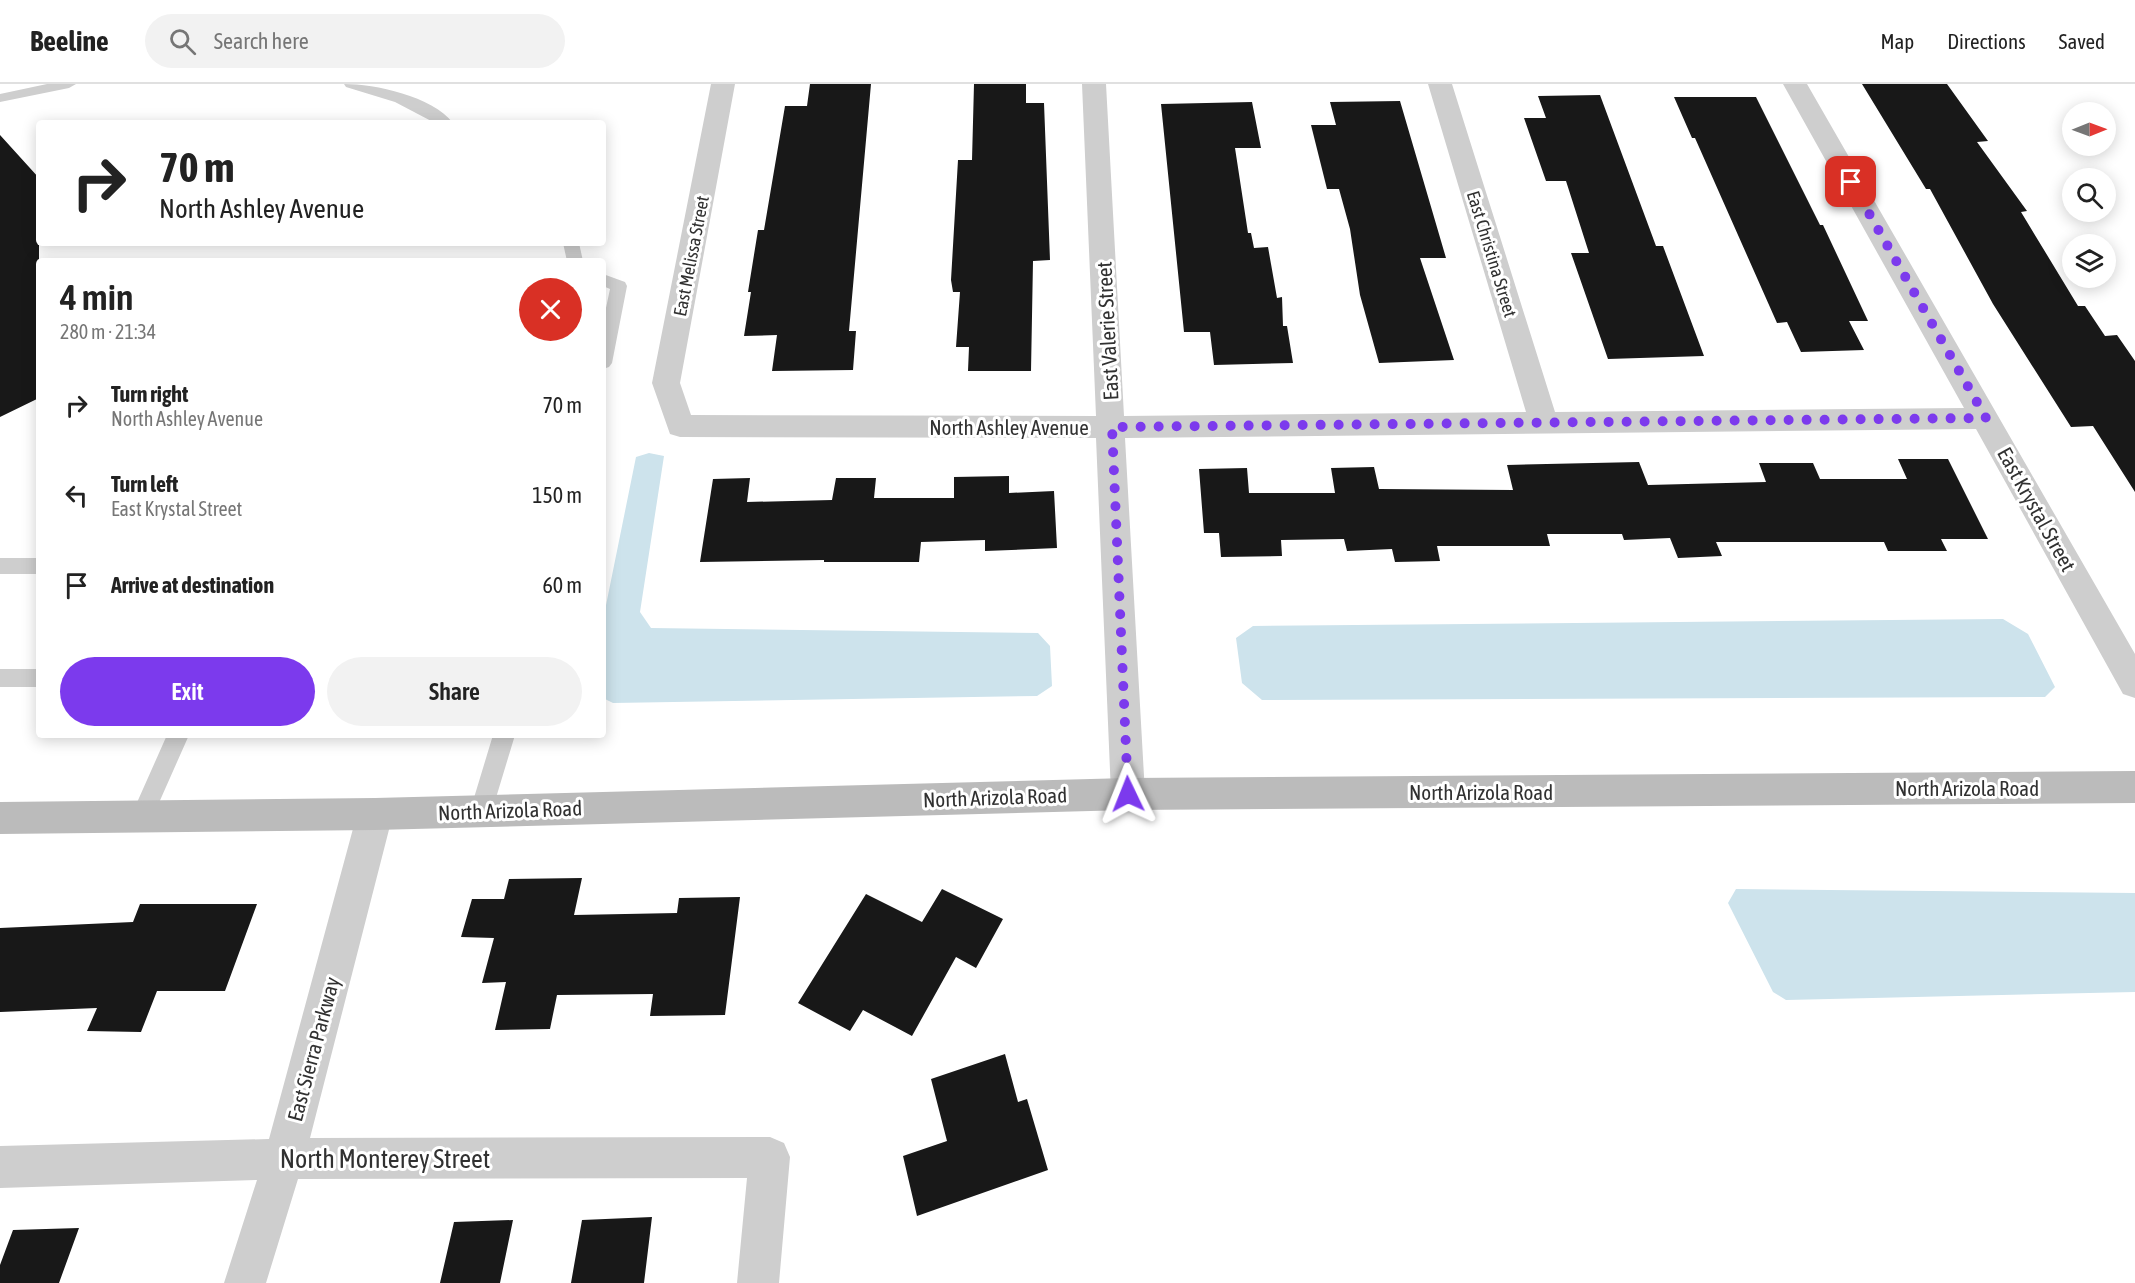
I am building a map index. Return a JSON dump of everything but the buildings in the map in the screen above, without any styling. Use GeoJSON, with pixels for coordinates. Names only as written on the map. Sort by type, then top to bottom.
{"type":"FeatureCollection","features":[{"type":"Feature","properties":{"kind":"street","name":"East Melissa Street"},"geometry":{"type":"LineString","coordinates":[[680,426],[666,383],[723,84]]}},
{"type":"Feature","properties":{"kind":"street","name":"East Valerie Street"},"geometry":{"type":"LineString","coordinates":[[1094,84],[1128,794]]}},
{"type":"Feature","properties":{"kind":"street","name":"East Christina Street"},"geometry":{"type":"LineString","coordinates":[[1440,84],[1544,424]]}},
{"type":"Feature","properties":{"kind":"street","name":"East Krystal Street"},"geometry":{"type":"LineString","coordinates":[[1795,84],[2135,684]]}},
{"type":"Feature","properties":{"kind":"street","name":"North Ashley Avenue"},"geometry":{"type":"LineString","coordinates":[[680,426],[1112,427],[1986,418]]}},
{"type":"Feature","properties":{"kind":"street","name":"North Arizola Road"},"geometry":{"type":"LineString","coordinates":[[0,818],[375,814],[1128,794],[2135,787]]}},
{"type":"Feature","properties":{"kind":"street","name":"East Sierra Parkway"},"geometry":{"type":"LineString","coordinates":[[245,1283],[284,1159],[375,814]]}},
{"type":"Feature","properties":{"kind":"street","name":"North Monterey Street"},"geometry":{"type":"LineString","coordinates":[[0,1167],[284,1159],[770,1157],[758,1283]]}},
{"type":"Feature","properties":{"kind":"lane"},"geometry":{"type":"LineString","coordinates":[[0,98],[69,84]]}},
{"type":"Feature","properties":{"kind":"lane"},"geometry":{"type":"LineString","coordinates":[[351,84],[370,88],[433,113],[441,120]]}},
{"type":"Feature","properties":{"kind":"lane"},"geometry":{"type":"LineString","coordinates":[[606,280],[619,286],[606,349]]}},
{"type":"Feature","properties":{"kind":"lane"},"geometry":{"type":"LineString","coordinates":[[0,566],[36,566]]}},
{"type":"Feature","properties":{"kind":"lane"},"geometry":{"type":"LineString","coordinates":[[0,678],[36,678]]}},
{"type":"Feature","properties":{"kind":"lane"},"geometry":{"type":"LineString","coordinates":[[142,816],[177,738]]}},
{"type":"Feature","properties":{"kind":"lane"},"geometry":{"type":"LineString","coordinates":[[482,811],[503,738]]}},
{"type":"Feature","properties":{"kind":"water"},"geometry":{"type":"Polygon","coordinates":[[[649,453],[664,456],[640,612],[651,628],[1038,633],[1050,646],[1052,686],[1037,696],[613,703],[606,700],[606,605],[636,457],[649,453]]]}},
{"type":"Feature","properties":{"kind":"water"},"geometry":{"type":"Polygon","coordinates":[[[2003,619],[2028,634],[2055,687],[2045,697],[1262,700],[1242,683],[1236,638],[1253,626],[2003,619]]]}},
{"type":"Feature","properties":{"kind":"water"},"geometry":{"type":"Polygon","coordinates":[[[1736,889],[2135,893],[2135,992],[1786,1000],[1773,992],[1728,903],[1736,889]]]}},
{"type":"Feature","properties":{"kind":"route"},"geometry":{"type":"LineString","coordinates":[[1128,794],[1112,427],[1986,418],[1851,182]]}}]}
